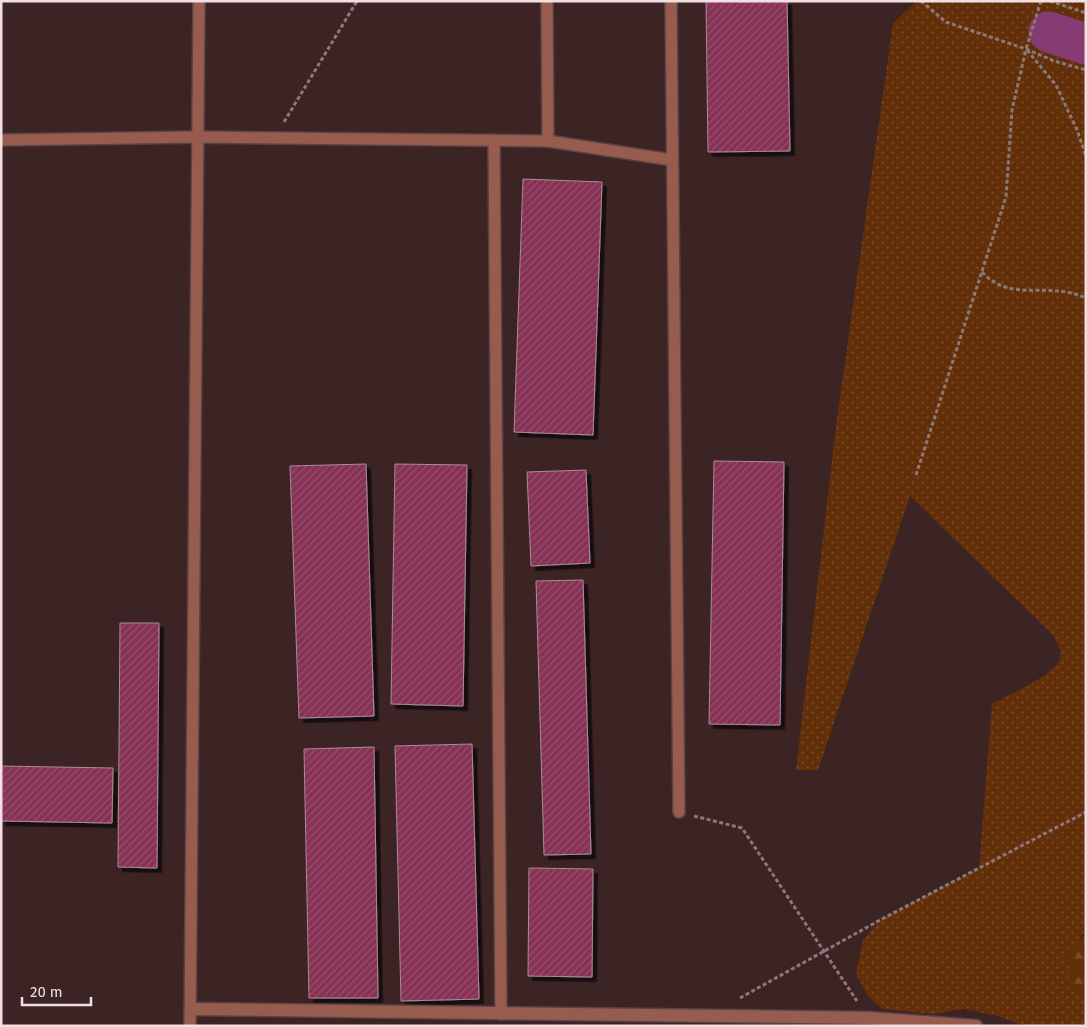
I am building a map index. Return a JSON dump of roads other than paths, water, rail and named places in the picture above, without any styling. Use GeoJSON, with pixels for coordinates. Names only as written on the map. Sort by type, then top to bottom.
{"type":"FeatureCollection","features":[{"type":"Feature","properties":{"kind":"street"},"geometry":{"type":"LineString","coordinates":[[191,1009],[869,1018],[976,1026]]}},
{"type":"Feature","properties":{"kind":"lane"},"geometry":{"type":"LineString","coordinates":[[190,1026],[199,1]]}},
{"type":"Feature","properties":{"kind":"lane"},"geometry":{"type":"LineString","coordinates":[[547,1],[548,141]]}},
{"type":"Feature","properties":{"kind":"lane"},"geometry":{"type":"LineString","coordinates":[[671,1],[679,812]]}},
{"type":"Feature","properties":{"kind":"lane"},"geometry":{"type":"LineString","coordinates":[[1,140],[197,137],[548,141],[672,160]]}},
{"type":"Feature","properties":{"kind":"lane"},"geometry":{"type":"LineString","coordinates":[[494,141],[501,1014]]}},
{"type":"Feature","properties":{"kind":"waterway"},"geometry":{"type":"LineString","coordinates":[[1049,32],[1086,44]]}}]}
